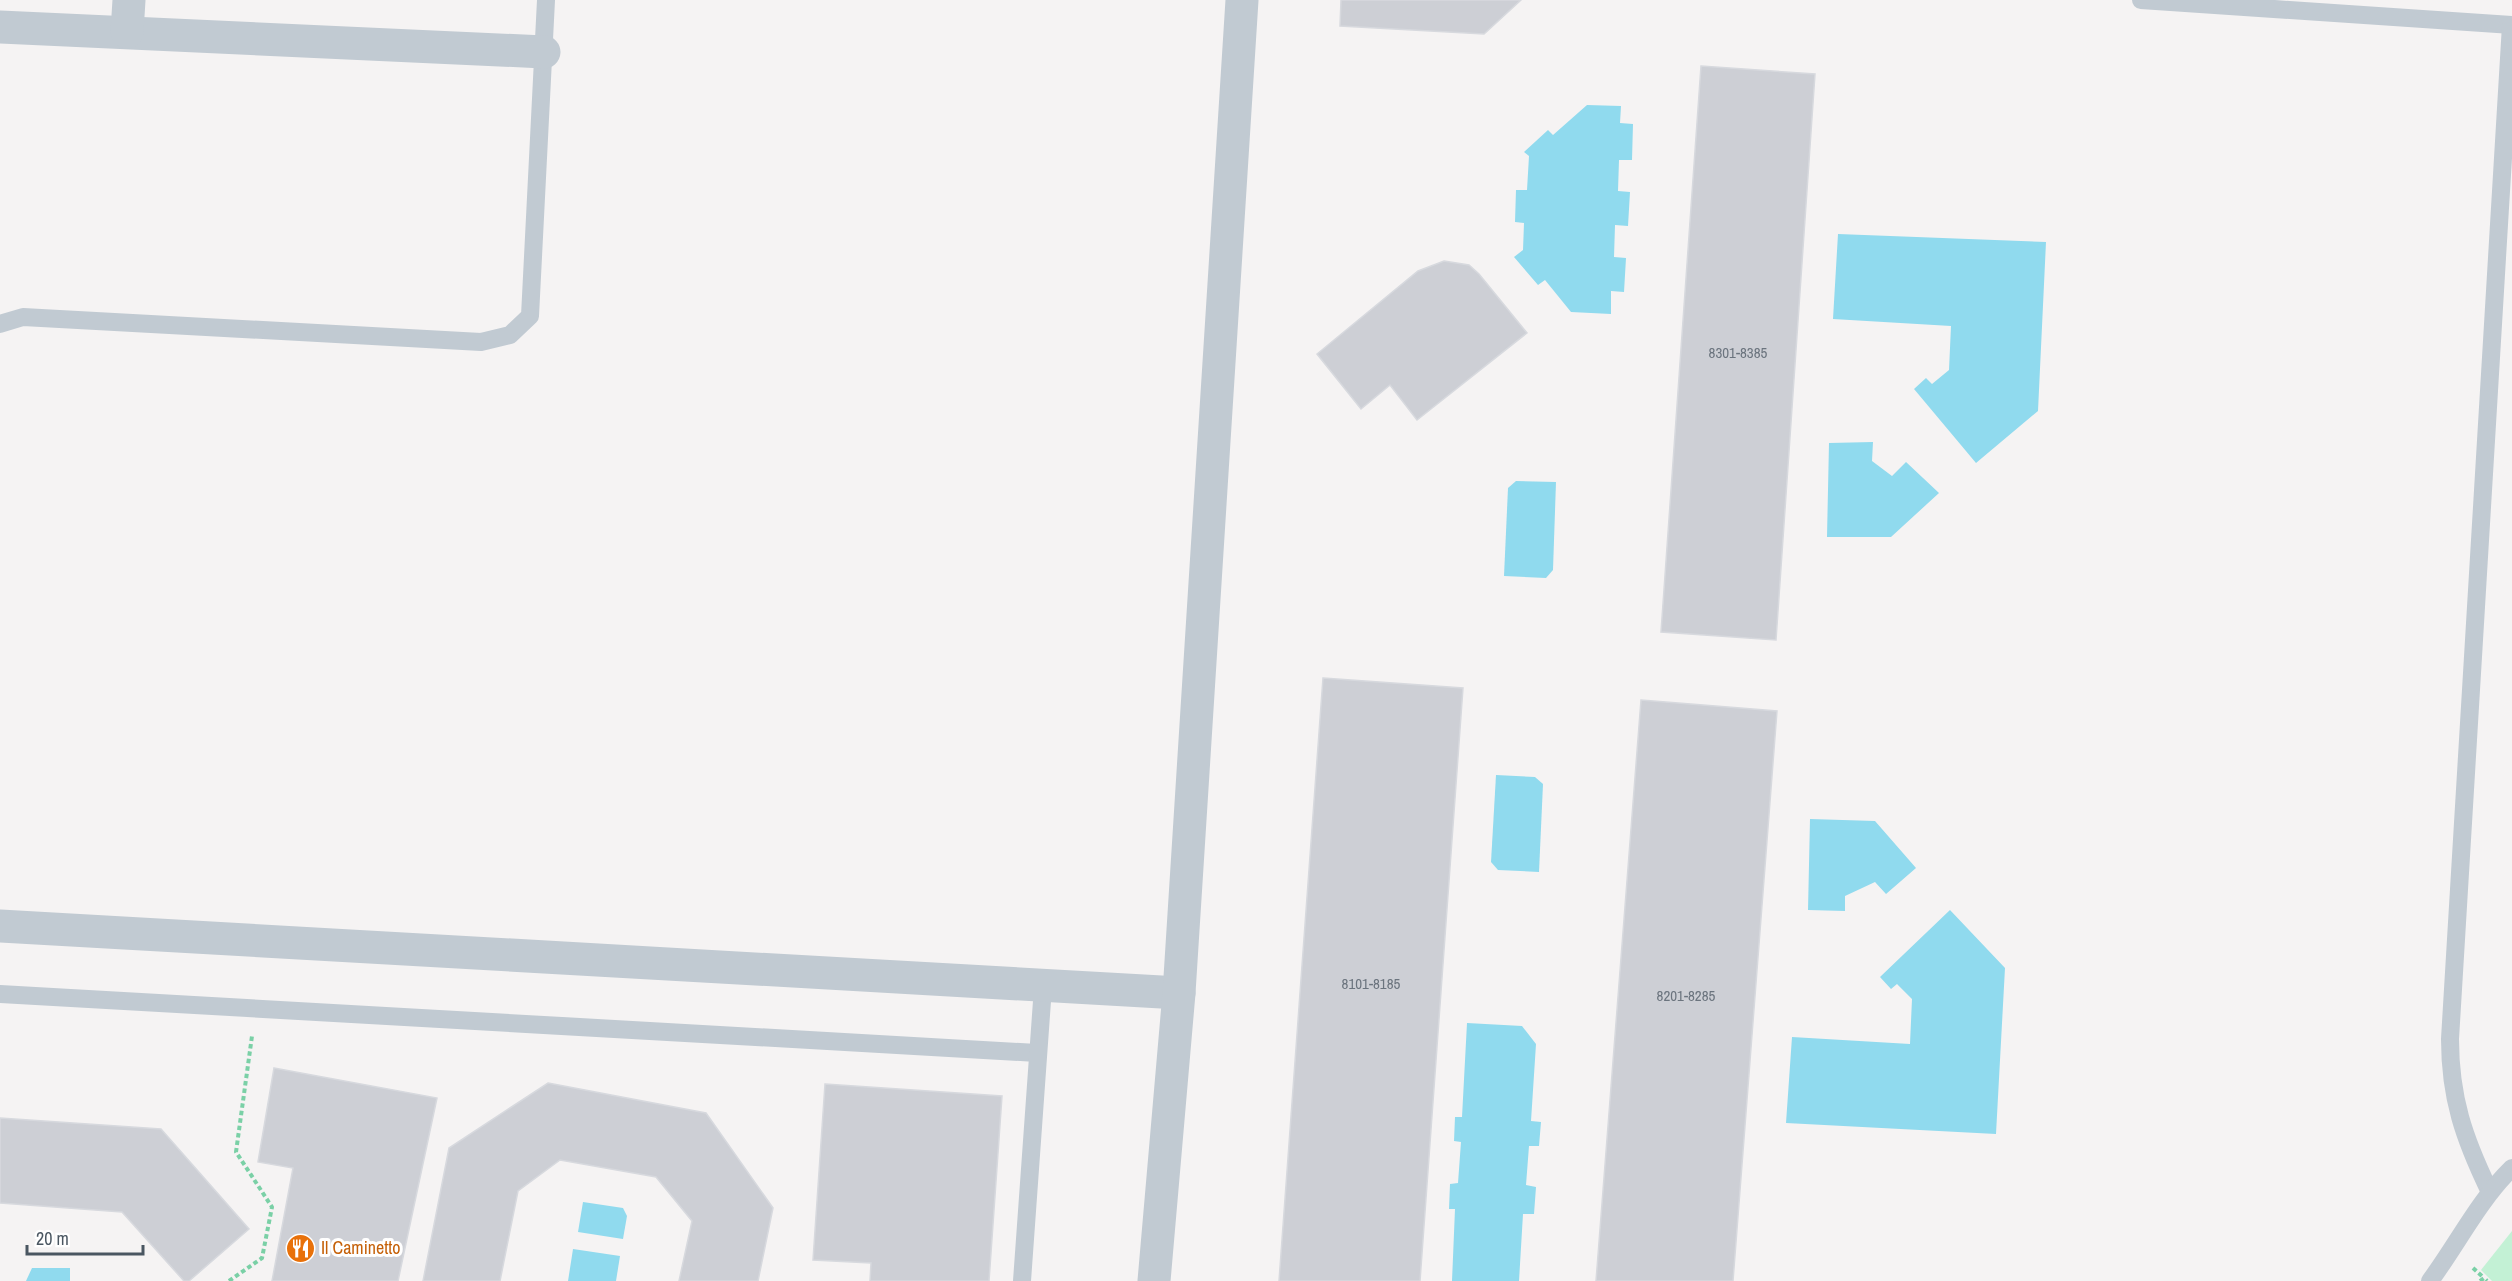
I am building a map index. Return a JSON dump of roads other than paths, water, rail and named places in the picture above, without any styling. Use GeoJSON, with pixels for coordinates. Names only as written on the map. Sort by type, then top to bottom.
{"type":"FeatureCollection","features":[{"type":"Feature","properties":{"kind":"street"},"geometry":{"type":"LineString","coordinates":[[1154,1281],[1179,993],[1242,0]]}},
{"type":"Feature","properties":{"kind":"street"},"geometry":{"type":"LineString","coordinates":[[0,27],[128,16],[544,52]]}},
{"type":"Feature","properties":{"kind":"street"},"geometry":{"type":"LineString","coordinates":[[0,926],[1179,993]]}},
{"type":"Feature","properties":{"kind":"lane"},"geometry":{"type":"LineString","coordinates":[[0,324],[23,317],[481,342],[510,335],[530,316],[546,0]]}},
{"type":"Feature","properties":{"kind":"lane"},"geometry":{"type":"LineString","coordinates":[[2141,0],[2512,25],[2450,1031],[2450,1064],[2454,1103],[2471,1153],[2489,1190]]}},
{"type":"Feature","properties":{"kind":"lane"},"geometry":{"type":"LineString","coordinates":[[1022,1281],[1043,987]]}},
{"type":"Feature","properties":{"kind":"lane"},"geometry":{"type":"LineString","coordinates":[[0,994],[1037,1053]]}},
{"type":"Feature","properties":{"kind":"lane"},"geometry":{"type":"LineString","coordinates":[[2430,1281],[2463,1234],[2489,1190],[2512,1168]]}},
{"type":"Feature","properties":{"kind":"water"},"geometry":{"type":"Polygon","coordinates":[[[1587,105],[1621,106],[1620,123],[1633,124],[1632,160],[1619,160],[1618,191],[1630,192],[1628,226],[1615,225],[1614,257],[1626,258],[1624,292],[1611,291],[1611,314],[1571,312],[1545,280],[1538,285],[1514,257],[1523,250],[1524,223],[1515,222],[1516,190],[1527,190],[1529,156],[1524,152],[1548,130],[1553,135],[1587,105]]]}},
{"type":"Feature","properties":{"kind":"water"},"geometry":{"type":"Polygon","coordinates":[[[1838,234],[2046,242],[2038,411],[1976,463],[1914,389],[1926,378],[1932,384],[1949,370],[1951,326],[1833,319],[1838,234]]]}},
{"type":"Feature","properties":{"kind":"water"},"geometry":{"type":"Polygon","coordinates":[[[1873,442],[1872,461],[1892,476],[1906,462],[1939,493],[1891,537],[1827,537],[1829,443],[1873,442]]]}},
{"type":"Feature","properties":{"kind":"water"},"geometry":{"type":"Polygon","coordinates":[[[1516,481],[1556,482],[1553,570],[1546,578],[1504,576],[1508,488],[1516,481]]]}},
{"type":"Feature","properties":{"kind":"water"},"geometry":{"type":"Polygon","coordinates":[[[1496,775],[1535,777],[1543,784],[1539,872],[1498,870],[1491,862],[1496,775]]]}},
{"type":"Feature","properties":{"kind":"water"},"geometry":{"type":"Polygon","coordinates":[[[1810,819],[1875,821],[1916,868],[1886,894],[1875,882],[1845,896],[1845,911],[1808,910],[1810,819]]]}},
{"type":"Feature","properties":{"kind":"water"},"geometry":{"type":"Polygon","coordinates":[[[1950,910],[2005,968],[1996,1134],[1786,1123],[1792,1037],[1910,1044],[1912,999],[1897,984],[1891,989],[1880,977],[1950,910]]]}},
{"type":"Feature","properties":{"kind":"water"},"geometry":{"type":"Polygon","coordinates":[[[1467,1023],[1522,1026],[1536,1044],[1531,1121],[1541,1122],[1539,1146],[1529,1146],[1526,1185],[1536,1187],[1534,1214],[1523,1214],[1519,1281],[1452,1281],[1455,1209],[1449,1209],[1450,1184],[1458,1183],[1461,1142],[1454,1141],[1455,1117],[1462,1117],[1467,1023]]]}},
{"type":"Feature","properties":{"kind":"water"},"geometry":{"type":"Polygon","coordinates":[[[583,1202],[623,1208],[627,1216],[623,1239],[578,1232],[583,1202]]]}},
{"type":"Feature","properties":{"kind":"water"},"geometry":{"type":"Polygon","coordinates":[[[573,1249],[620,1256],[616,1281],[568,1281],[573,1249]]]}},
{"type":"Feature","properties":{"kind":"water"},"geometry":{"type":"Polygon","coordinates":[[[32,1268],[70,1268],[70,1281],[26,1281],[32,1268]]]}},
{"type":"Feature","properties":{"kind":"place","name":"Il Caminetto"},"geometry":{"type":"Point","coordinates":[300,1248]}}]}
